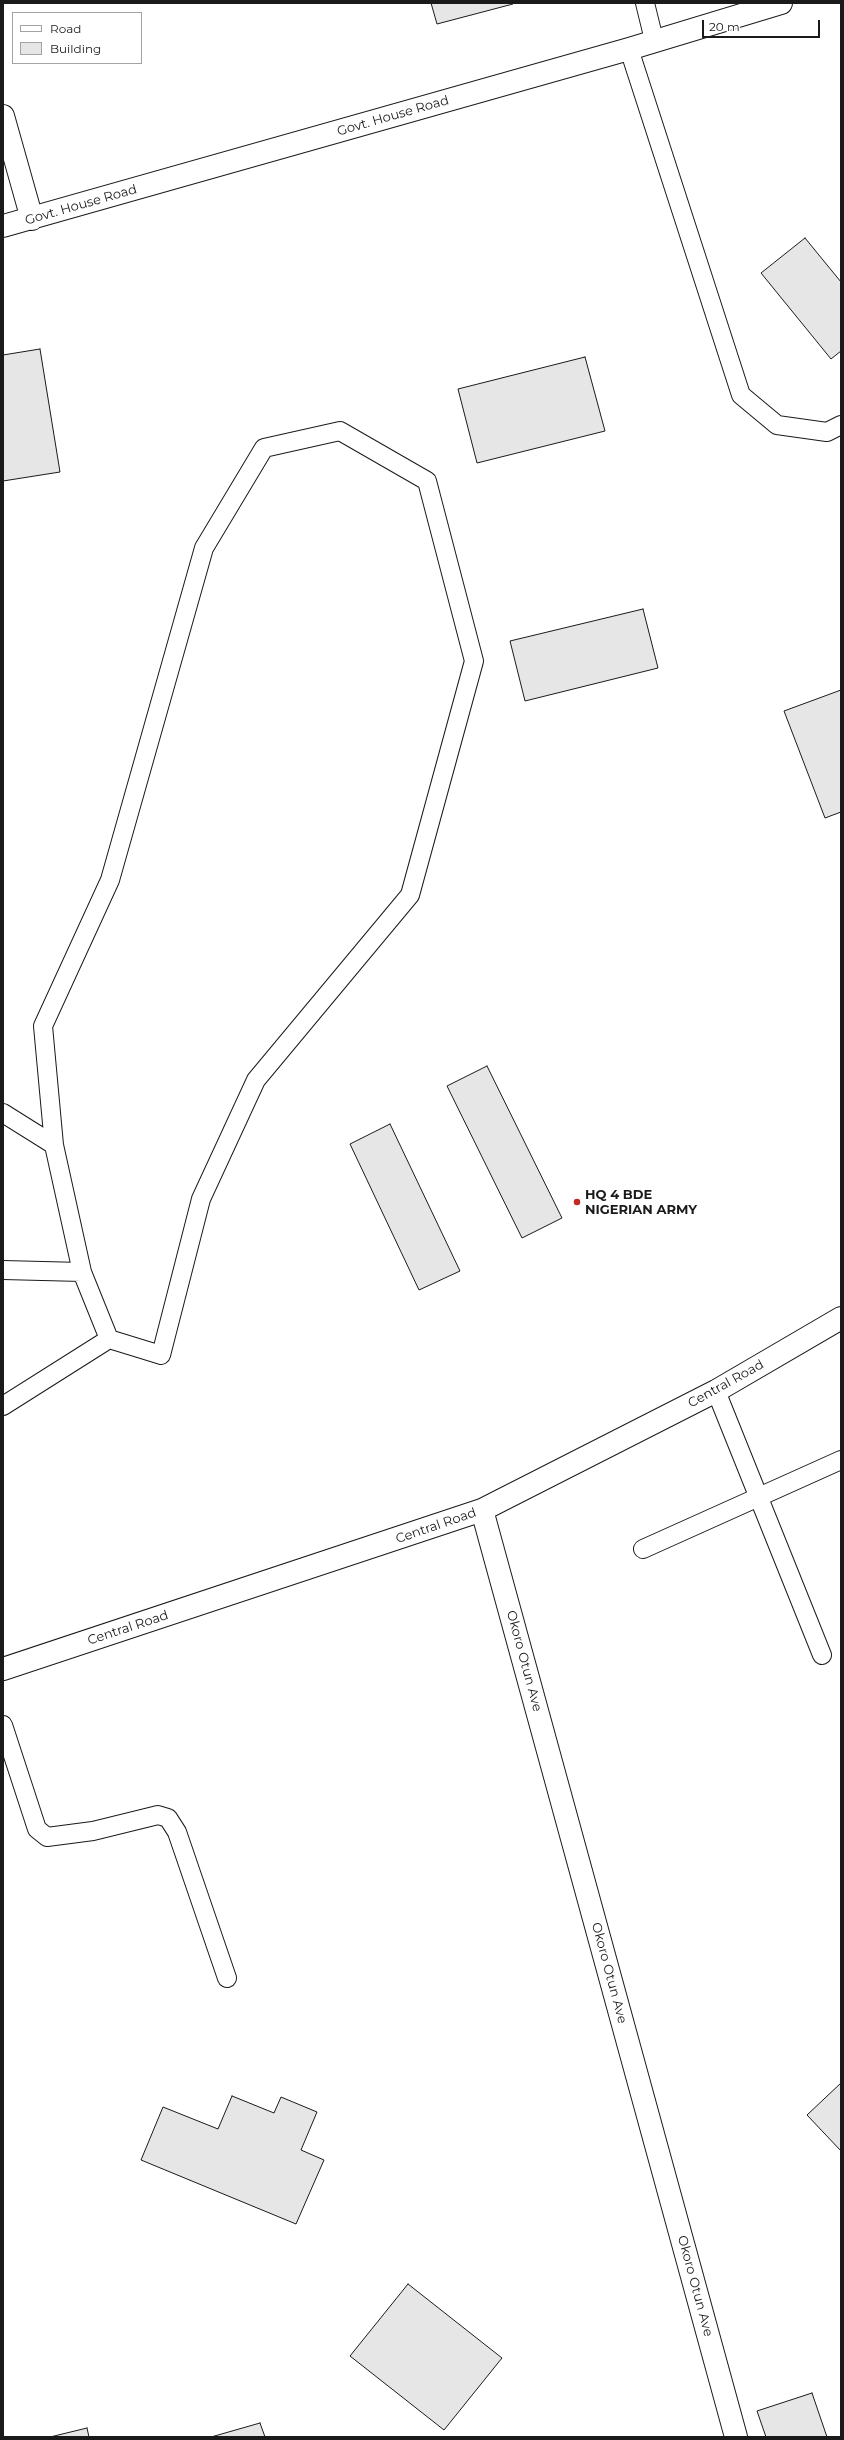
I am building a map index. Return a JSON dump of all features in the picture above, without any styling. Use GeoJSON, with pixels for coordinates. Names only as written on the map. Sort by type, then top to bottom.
{"type":"FeatureCollection","features":[{"type":"Feature","properties":{"kind":"street","name":"Govt. House Road"},"geometry":{"type":"LineString","coordinates":[[3,226],[629,49],[654,40],[781,3]]}},
{"type":"Feature","properties":{"kind":"street"},"geometry":{"type":"LineString","coordinates":[[3,116],[32,219]]}},
{"type":"Feature","properties":{"kind":"street","name":"Central Road"},"geometry":{"type":"LineString","coordinates":[[3,1669],[482,1510],[716,1391],[841,1318]]}},
{"type":"Feature","properties":{"kind":"street","name":"Okoro Otun Ave"},"geometry":{"type":"LineString","coordinates":[[482,1510],[736,2437]]}},
{"type":"Feature","properties":{"kind":"lane"},"geometry":{"type":"LineString","coordinates":[[645,3],[654,40]]}},
{"type":"Feature","properties":{"kind":"lane"},"geometry":{"type":"LineString","coordinates":[[629,49],[741,395],[777,425],[827,432],[841,425]]}},
{"type":"Feature","properties":{"kind":"lane"},"geometry":{"type":"LineString","coordinates":[[3,1406],[109,1339],[161,1354],[201,1199],[256,1080],[410,895],[474,661],[427,481],[340,431],[264,448],[204,548],[110,880],[43,1026],[54,1145],[82,1272],[109,1339]]}},
{"type":"Feature","properties":{"kind":"lane"},"geometry":{"type":"LineString","coordinates":[[3,1113],[54,1145]]}},
{"type":"Feature","properties":{"kind":"lane"},"geometry":{"type":"LineString","coordinates":[[3,1270],[82,1272]]}},
{"type":"Feature","properties":{"kind":"lane"},"geometry":{"type":"LineString","coordinates":[[716,1391],[758,1499],[822,1655]]}},
{"type":"Feature","properties":{"kind":"lane"},"geometry":{"type":"LineString","coordinates":[[644,1549],[758,1499],[841,1460]]}},
{"type":"Feature","properties":{"kind":"lane"},"geometry":{"type":"LineString","coordinates":[[3,1725],[37,1828],[47,1837],[93,1831],[158,1815],[168,1818],[177,1832],[227,1978]]}},
{"type":"Feature","properties":{"kind":"building"},"geometry":{"type":"Polygon","coordinates":[[[431,3],[512,3],[513,4],[437,24],[431,3]]]}},
{"type":"Feature","properties":{"kind":"building"},"geometry":{"type":"Polygon","coordinates":[[[805,238],[841,282],[841,351],[831,359],[761,273],[805,238]]]}},
{"type":"Feature","properties":{"kind":"building"},"geometry":{"type":"Polygon","coordinates":[[[40,349],[60,472],[3,481],[3,355],[40,349]]]}},
{"type":"Feature","properties":{"kind":"building"},"geometry":{"type":"Polygon","coordinates":[[[585,357],[605,431],[477,463],[458,389],[585,357]]]}},
{"type":"Feature","properties":{"kind":"building"},"geometry":{"type":"Polygon","coordinates":[[[643,609],[658,668],[525,701],[510,641],[643,609]]]}},
{"type":"Feature","properties":{"kind":"building"},"geometry":{"type":"Polygon","coordinates":[[[841,690],[841,812],[825,818],[784,711],[841,690]]]}},
{"type":"Feature","properties":{"kind":"building"},"geometry":{"type":"Polygon","coordinates":[[[487,1066],[562,1218],[522,1238],[447,1086],[487,1066]]]}},
{"type":"Feature","properties":{"kind":"building"},"geometry":{"type":"Polygon","coordinates":[[[390,1124],[460,1271],[419,1290],[350,1144],[390,1124]]]}},
{"type":"Feature","properties":{"kind":"building"},"geometry":{"type":"Polygon","coordinates":[[[841,2083],[841,2151],[807,2115],[841,2083]]]}},
{"type":"Feature","properties":{"kind":"building"},"geometry":{"type":"Polygon","coordinates":[[[232,2096],[274,2113],[281,2097],[317,2112],[301,2150],[324,2160],[296,2224],[141,2160],[163,2107],[218,2129],[232,2096]]]}},
{"type":"Feature","properties":{"kind":"building"},"geometry":{"type":"Polygon","coordinates":[[[408,2284],[502,2358],[444,2430],[350,2356],[408,2284]]]}},
{"type":"Feature","properties":{"kind":"building"},"geometry":{"type":"Polygon","coordinates":[[[812,2393],[827,2437],[766,2437],[757,2411],[812,2393]]]}},
{"type":"Feature","properties":{"kind":"building"},"geometry":{"type":"Polygon","coordinates":[[[260,2423],[265,2437],[211,2437],[260,2423]]]}},
{"type":"Feature","properties":{"kind":"building"},"geometry":{"type":"Polygon","coordinates":[[[87,2428],[89,2437],[50,2437],[87,2428]]]}},
{"type":"Feature","properties":{"kind":"place","name":"HQ 4 BDE NIGERIAN ARMY"},"geometry":{"type":"Point","coordinates":[577,1202]}}]}
